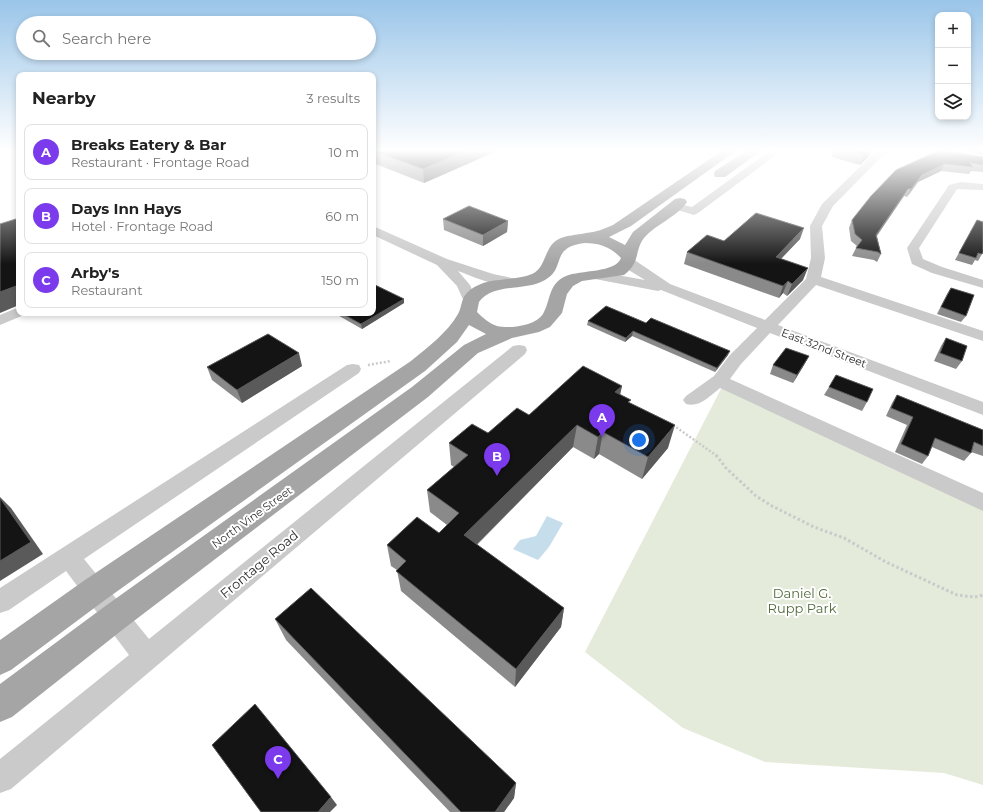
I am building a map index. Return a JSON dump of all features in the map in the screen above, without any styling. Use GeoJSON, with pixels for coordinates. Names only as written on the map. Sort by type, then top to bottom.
{"type":"FeatureCollection","features":[{"type":"Feature","properties":{"kind":"main road"},"geometry":{"type":"LineString","coordinates":[[0,659],[94,590],[329,429],[418,366],[450,338],[478,293],[486,289],[512,282],[530,280],[539,277],[548,269],[558,246],[568,241],[606,234],[618,229],[675,188]]}},
{"type":"Feature","properties":{"kind":"main road"},"geometry":{"type":"LineString","coordinates":[[628,260],[632,246],[638,235],[693,193]]}},
{"type":"Feature","properties":{"kind":"main road"},"geometry":{"type":"LineString","coordinates":[[585,238],[596,238],[610,242],[624,251],[628,260]]}},
{"type":"Feature","properties":{"kind":"main road","name":"North Vine Street"},"geometry":{"type":"LineString","coordinates":[[0,705],[115,617],[408,401],[443,374],[471,349],[482,343],[512,342],[546,322],[551,316],[562,286],[573,278],[618,271],[623,268],[628,260]]}},
{"type":"Feature","properties":{"kind":"main road"},"geometry":{"type":"LineString","coordinates":[[469,307],[473,320],[512,342]]}},
{"type":"Feature","properties":{"kind":"street"},"geometry":{"type":"LineString","coordinates":[[675,206],[694,211],[726,188]]}},
{"type":"Feature","properties":{"kind":"street"},"geometry":{"type":"LineString","coordinates":[[692,400],[720,380],[735,360],[813,280],[818,258],[816,226],[828,204],[844,188]]}},
{"type":"Feature","properties":{"kind":"street"},"geometry":{"type":"LineString","coordinates":[[952,188],[913,248],[917,260],[936,270],[983,284]]}},
{"type":"Feature","properties":{"kind":"street"},"geometry":{"type":"LineString","coordinates":[[376,231],[442,262],[490,278],[512,282]]}},
{"type":"Feature","properties":{"kind":"street","name":"East 32nd Street"},"geometry":{"type":"LineString","coordinates":[[628,260],[638,270],[655,279],[665,287]]}},
{"type":"Feature","properties":{"kind":"street"},"geometry":{"type":"LineString","coordinates":[[442,262],[468,290],[469,307]]}},
{"type":"Feature","properties":{"kind":"street","name":"East 32nd Street"},"geometry":{"type":"LineString","coordinates":[[595,275],[649,286],[665,287],[983,409]]}},
{"type":"Feature","properties":{"kind":"street"},"geometry":{"type":"LineString","coordinates":[[813,280],[823,282],[983,336]]}},
{"type":"Feature","properties":{"kind":"street"},"geometry":{"type":"LineString","coordinates":[[0,320],[16,313]]}},
{"type":"Feature","properties":{"kind":"street","name":"Frontage Road"},"geometry":{"type":"LineString","coordinates":[[0,778],[147,657],[512,342]]}},
{"type":"Feature","properties":{"kind":"street"},"geometry":{"type":"LineString","coordinates":[[0,602],[358,368]]}},
{"type":"Feature","properties":{"kind":"street"},"geometry":{"type":"LineString","coordinates":[[720,380],[729,386],[983,502]]}},
{"type":"Feature","properties":{"kind":"street"},"geometry":{"type":"LineString","coordinates":[[69,557],[147,657]]}},
{"type":"Feature","properties":{"kind":"path"},"geometry":{"type":"LineString","coordinates":[[358,368],[391,361]]}},
{"type":"Feature","properties":{"kind":"path"},"geometry":{"type":"LineString","coordinates":[[672,424],[715,453],[731,472],[756,496],[772,506],[814,527],[844,538],[893,566],[956,595],[975,597],[983,594]]}},
{"type":"Feature","properties":{"kind":"green space","name":"Daniel G. Rupp Park"},"geometry":{"type":"Polygon","coordinates":[[[723,385],[983,502],[983,785],[944,773],[765,762],[683,728],[585,652],[723,385]]]}},
{"type":"Feature","properties":{"kind":"water"},"geometry":{"type":"Polygon","coordinates":[[[547,516],[563,523],[549,547],[538,560],[513,549],[520,540],[536,536],[547,516]]]}},
{"type":"Feature","properties":{"kind":"building"},"geometry":{"type":"Polygon","coordinates":[[[879,188],[912,188],[908,189],[876,235],[881,254],[878,252],[856,248],[862,240],[855,234],[852,220],[879,188]]]}},
{"type":"Feature","properties":{"kind":"building"},"geometry":{"type":"Polygon","coordinates":[[[469,206],[508,221],[483,235],[443,219],[469,206]]]}},
{"type":"Feature","properties":{"kind":"building"},"geometry":{"type":"Polygon","coordinates":[[[756,213],[804,228],[776,257],[808,268],[792,284],[788,281],[783,286],[687,252],[707,235],[724,241],[756,213]]]}},
{"type":"Feature","properties":{"kind":"building"},"geometry":{"type":"Polygon","coordinates":[[[16,219],[16,286],[0,292],[0,224],[16,219]]]}},
{"type":"Feature","properties":{"kind":"building"},"geometry":{"type":"Polygon","coordinates":[[[977,220],[983,222],[983,252],[982,254],[978,253],[976,258],[959,253],[977,220]]]}},
{"type":"Feature","properties":{"kind":"building"},"geometry":{"type":"Polygon","coordinates":[[[376,285],[404,299],[376,315],[376,285]]]}},
{"type":"Feature","properties":{"kind":"building"},"geometry":{"type":"Polygon","coordinates":[[[951,288],[974,295],[966,316],[941,307],[951,288]]]}},
{"type":"Feature","properties":{"kind":"building"},"geometry":{"type":"Polygon","coordinates":[[[606,306],[646,323],[651,318],[730,351],[717,368],[633,331],[626,338],[588,321],[606,306]]]}},
{"type":"Feature","properties":{"kind":"building"},"geometry":{"type":"Polygon","coordinates":[[[346,316],[375,316],[361,324],[346,316]]]}},
{"type":"Feature","properties":{"kind":"building"},"geometry":{"type":"Polygon","coordinates":[[[268,334],[299,353],[237,390],[207,367],[268,334]]]}},
{"type":"Feature","properties":{"kind":"building"},"geometry":{"type":"Polygon","coordinates":[[[946,338],[967,346],[962,361],[940,353],[946,338]]]}},
{"type":"Feature","properties":{"kind":"building"},"geometry":{"type":"Polygon","coordinates":[[[786,348],[809,356],[797,375],[773,365],[786,348]]]}},
{"type":"Feature","properties":{"kind":"building"},"geometry":{"type":"Polygon","coordinates":[[[583,366],[622,386],[615,392],[631,400],[628,402],[675,425],[648,457],[603,432],[598,437],[577,425],[464,535],[564,608],[516,669],[396,571],[406,561],[387,545],[417,517],[439,533],[459,513],[427,490],[468,455],[449,443],[472,424],[488,433],[517,408],[529,415],[583,366]]]}},
{"type":"Feature","properties":{"kind":"building"},"geometry":{"type":"Polygon","coordinates":[[[836,375],[873,389],[867,402],[829,387],[836,375]]]}},
{"type":"Feature","properties":{"kind":"building"},"geometry":{"type":"Polygon","coordinates":[[[897,395],[983,430],[983,446],[974,442],[971,453],[935,438],[928,456],[901,444],[913,417],[891,408],[897,395]]]}},
{"type":"Feature","properties":{"kind":"building"},"geometry":{"type":"Polygon","coordinates":[[[0,498],[31,542],[0,561],[0,498]]]}},
{"type":"Feature","properties":{"kind":"building"},"geometry":{"type":"Polygon","coordinates":[[[311,588],[516,783],[495,812],[461,812],[275,619],[311,588]]]}},
{"type":"Feature","properties":{"kind":"building"},"geometry":{"type":"Polygon","coordinates":[[[255,704],[331,797],[318,812],[261,812],[212,745],[255,704]]]}},
{"type":"Feature","properties":{"kind":"place","name":"Breaks Eatery & Bar"},"geometry":{"type":"Point","coordinates":[602,437]}},
{"type":"Feature","properties":{"kind":"place","name":"Days Inn Hays"},"geometry":{"type":"Point","coordinates":[497,476]}},
{"type":"Feature","properties":{"kind":"place","name":"Arby's"},"geometry":{"type":"Point","coordinates":[278,779]}}]}
